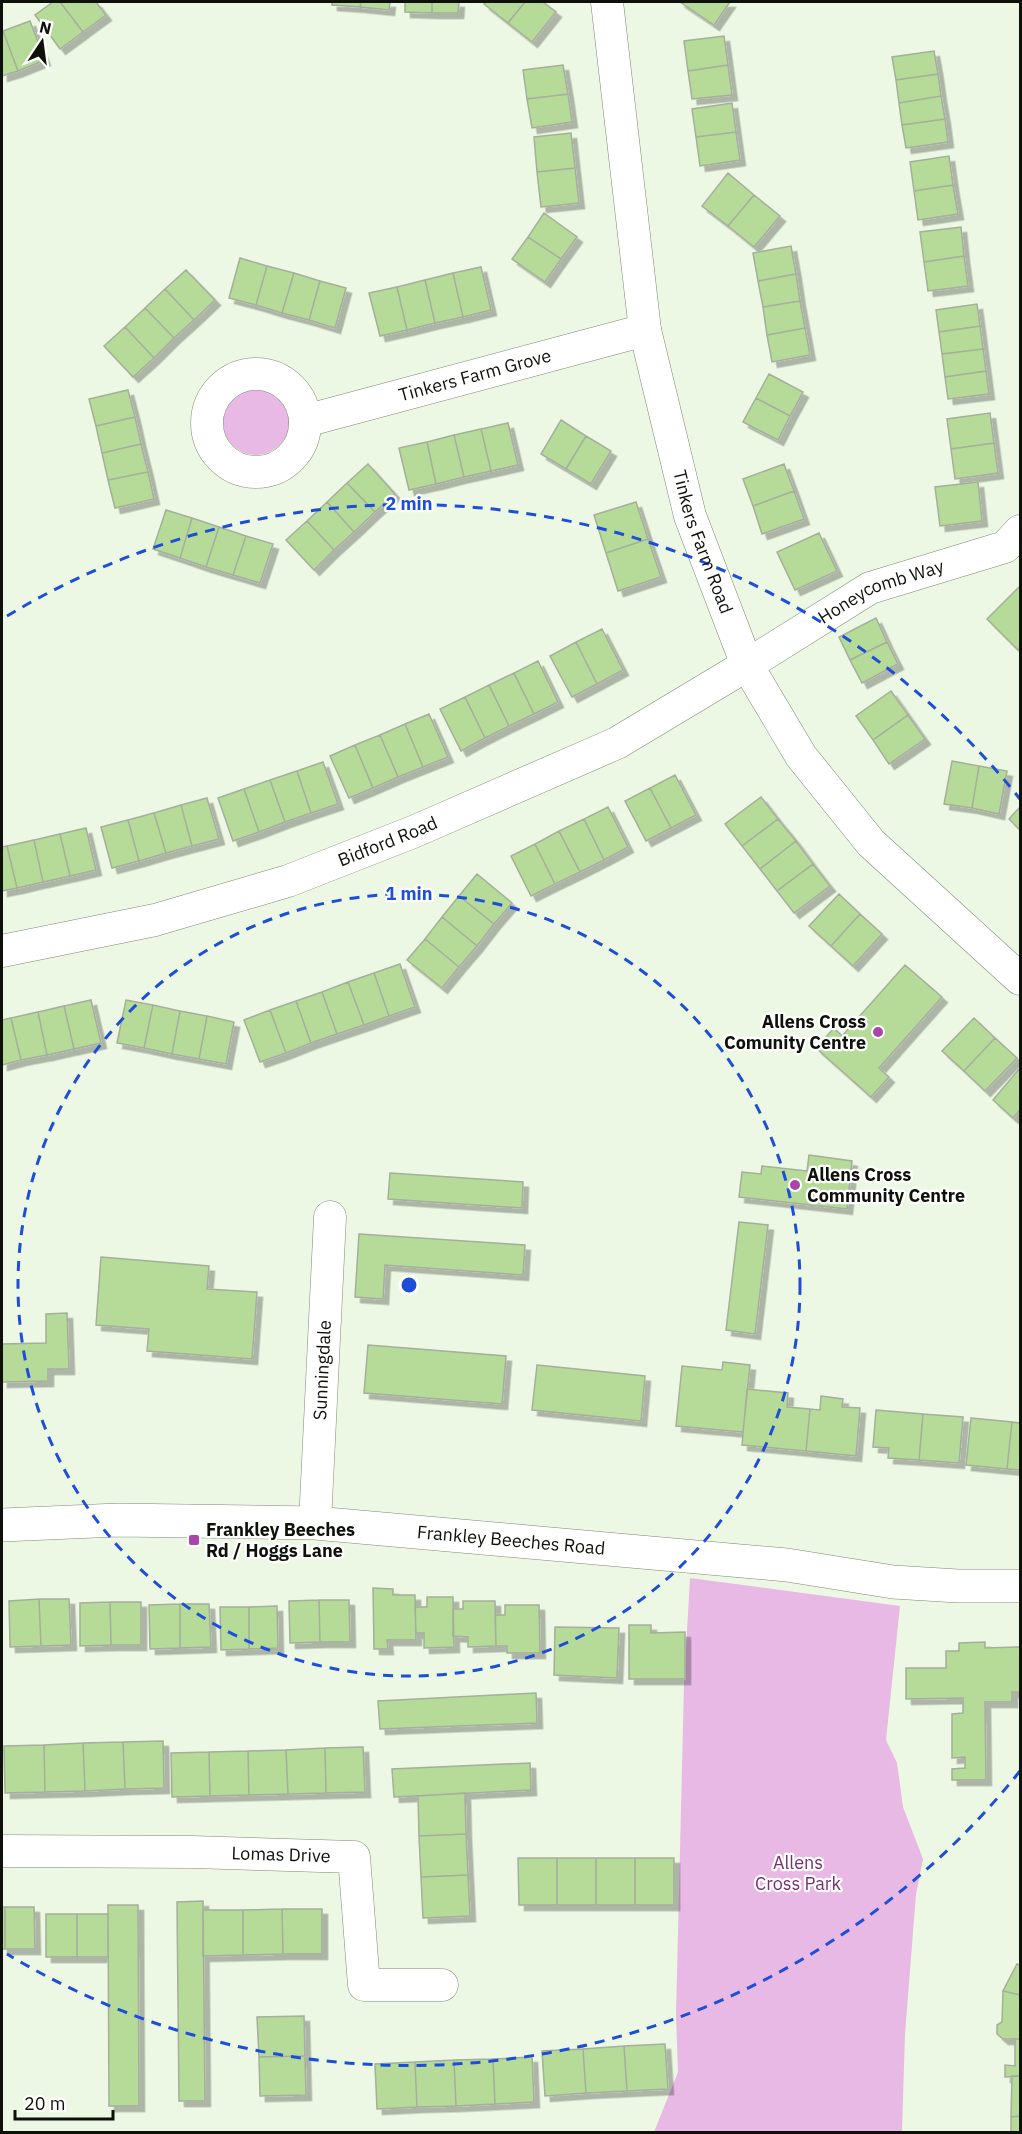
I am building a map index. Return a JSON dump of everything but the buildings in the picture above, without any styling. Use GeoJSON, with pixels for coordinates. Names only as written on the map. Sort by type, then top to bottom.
{"type":"FeatureCollection","features":[{"type":"Feature","properties":{"kind":"street","name":"Tinkers Farm Road"},"geometry":{"type":"LineString","coordinates":[[608,2],[645,330],[690,516],[747,664],[801,756],[872,843],[1020,979]]}},
{"type":"Feature","properties":{"kind":"street","name":"Tinkers Farm Grove"},"geometry":{"type":"LineString","coordinates":[[304,421],[645,330]]}},
{"type":"Feature","properties":{"kind":"street","name":"Honeycomb Way"},"geometry":{"type":"LineString","coordinates":[[747,664],[870,588],[1015,544]]}},
{"type":"Feature","properties":{"kind":"street","name":"Bidford Road"},"geometry":{"type":"LineString","coordinates":[[2,951],[155,920],[288,881],[413,832],[616,742],[747,664]]}},
{"type":"Feature","properties":{"kind":"street","name":"Sunningdale"},"geometry":{"type":"LineString","coordinates":[[315,1522],[330,1217]]}},
{"type":"Feature","properties":{"kind":"street","name":"Frankley Beeches Road"},"geometry":{"type":"LineString","coordinates":[[2,1525],[118,1520],[315,1522],[787,1565],[893,1582],[958,1586],[1020,1586]]}},
{"type":"Feature","properties":{"kind":"street","name":"Lomas Drive"},"geometry":{"type":"LineString","coordinates":[[2,1851],[193,1852],[354,1857],[364,1985],[441,1985]]}},
{"type":"Feature","properties":{"kind":"green space"},"geometry":{"type":"Polygon","coordinates":[[[250,389],[262,389],[274,394],[284,404],[289,422],[287,435],[274,450],[262,455],[250,455],[238,450],[228,440],[223,428],[223,416],[228,404],[238,394],[250,389]]]}},
{"type":"Feature","properties":{"kind":"green space","name":"Allens Cross Park"},"geometry":{"type":"Polygon","coordinates":[[[690,1578],[900,1606],[886,1740],[897,1763],[903,1807],[923,1859],[916,1894],[905,2034],[902,2132],[654,2132],[678,2072],[676,2015],[684,1685],[690,1578]]]}},
{"type":"Feature","properties":{"kind":"place","name":"Allens Cross Comunity Centre"},"geometry":{"type":"Point","coordinates":[878,1032]}},
{"type":"Feature","properties":{"kind":"place","name":"Allens Cross Community Centre"},"geometry":{"type":"Point","coordinates":[795,1185]}},
{"type":"Feature","properties":{"kind":"place","name":"Frankley Beeches Rd / Hoggs Lane"},"geometry":{"type":"Point","coordinates":[194,1540]}}]}
